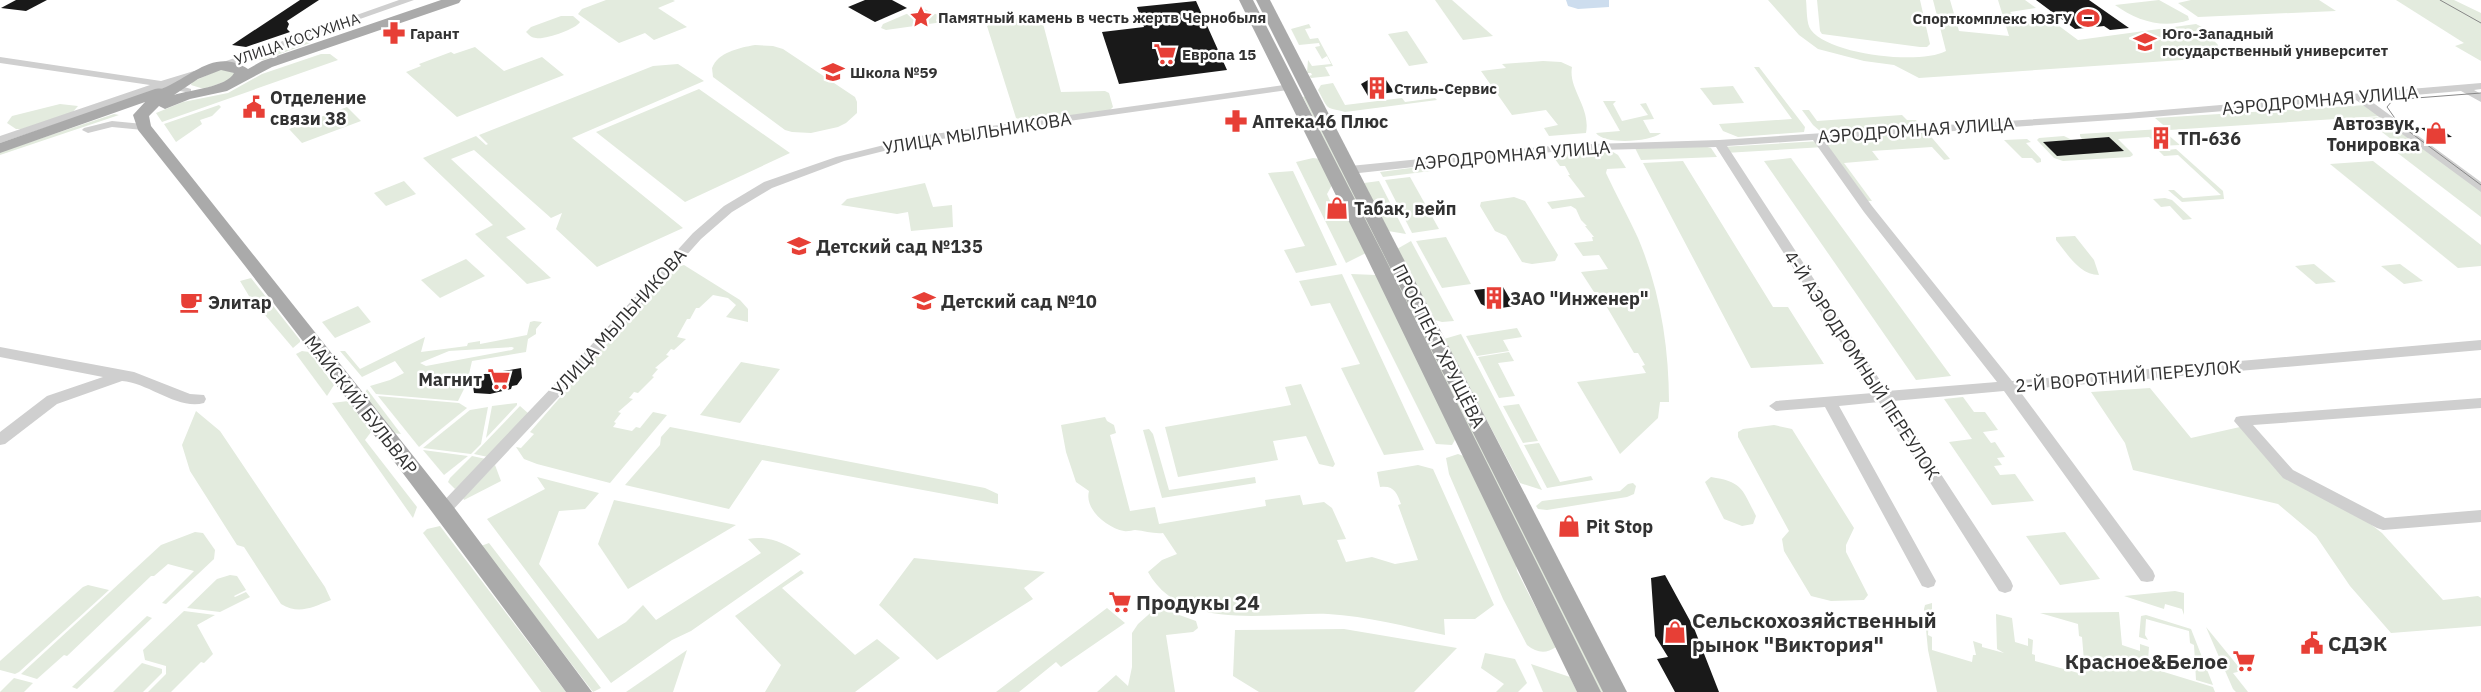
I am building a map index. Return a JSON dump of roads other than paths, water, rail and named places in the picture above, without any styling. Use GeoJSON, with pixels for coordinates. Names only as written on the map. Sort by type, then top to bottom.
{"type":"FeatureCollection","features":[{"type":"Feature","properties":{"kind":"main road","name":"УЛИЦА КОСУХИНА"},"geometry":{"type":"LineString","coordinates":[[186,82],[211,92],[235,73],[267,64],[454,0]]}},
{"type":"Feature","properties":{"kind":"main road","name":"ПРОСПЕКТ ХРУЩЁВА"},"geometry":{"type":"LineString","coordinates":[[1246,0],[1350,170],[1615,692]]}},
{"type":"Feature","properties":{"kind":"main road","name":"ПРОСПЕКТ ХРУЩЁВА"},"geometry":{"type":"LineString","coordinates":[[1263,0],[1298,86],[1589,692]]}},
{"type":"Feature","properties":{"kind":"main road"},"geometry":{"type":"LineString","coordinates":[[0,148],[140,100],[186,82],[235,73]]}},
{"type":"Feature","properties":{"kind":"main road"},"geometry":{"type":"LineString","coordinates":[[0,159],[88,130],[144,118],[186,82]]}},
{"type":"Feature","properties":{"kind":"main road","name":"МАЙСКИЙ БУЛЬВАР"},"geometry":{"type":"LineString","coordinates":[[144,118],[211,211],[443,510],[580,692]]}},
{"type":"Feature","properties":{"kind":"street","name":"УЛИЦА КОСУХИНА"},"geometry":{"type":"LineString","coordinates":[[186,82],[409,0]]}},
{"type":"Feature","properties":{"kind":"street"},"geometry":{"type":"LineString","coordinates":[[0,60],[148,85],[186,82]]}},
{"type":"Feature","properties":{"kind":"street"},"geometry":{"type":"LineString","coordinates":[[0,140],[148,85],[176,78],[186,82]]}},
{"type":"Feature","properties":{"kind":"street","name":"УЛИЦА МЫЛЬНИКОВА"},"geometry":{"type":"LineString","coordinates":[[443,510],[567,380],[690,242],[728,209],[768,185],[840,159],[920,140],[1298,86]]}},
{"type":"Feature","properties":{"kind":"street","name":"АЭРОДРОМНАЯ УЛИЦА"},"geometry":{"type":"LineString","coordinates":[[1350,170],[1561,148],[1719,143],[1816,137],[2360,98],[2481,86]]}},
{"type":"Feature","properties":{"kind":"street"},"geometry":{"type":"LineString","coordinates":[[2464,88],[2481,100]]}},
{"type":"Feature","properties":{"kind":"street"},"geometry":{"type":"LineString","coordinates":[[2360,98],[2481,188]]}},
{"type":"Feature","properties":{"kind":"street"},"geometry":{"type":"LineString","coordinates":[[1816,137],[1868,209],[2009,387],[2147,576]]}},
{"type":"Feature","properties":{"kind":"street","name":"4-Й АЭРОДРОМНЫЙ ПЕРЕУЛОК"},"geometry":{"type":"LineString","coordinates":[[1719,143],[1881,397],[2005,586]]}},
{"type":"Feature","properties":{"kind":"street","name":"2-Й ВОРОТНИЙ ПЕРЕУЛОК"},"geometry":{"type":"LineString","coordinates":[[1776,406],[2481,344]]}},
{"type":"Feature","properties":{"kind":"street"},"geometry":{"type":"LineString","coordinates":[[0,352],[134,377],[189,399],[199,399]]}},
{"type":"Feature","properties":{"kind":"street"},"geometry":{"type":"LineString","coordinates":[[0,440],[52,400],[121,376]]}},
{"type":"Feature","properties":{"kind":"street"},"geometry":{"type":"LineString","coordinates":[[1830,402],[1928,581]]}},
{"type":"Feature","properties":{"kind":"street"},"geometry":{"type":"LineString","coordinates":[[2481,403],[2242,420],[2288,474],[2383,524],[2481,516]]}},
{"type":"Feature","properties":{"kind":"water"},"geometry":{"type":"Polygon","coordinates":[[[1566,0],[1609,0],[1609,7],[1578,9],[1568,6],[1566,0]]]}},
{"type":"Feature","properties":{"kind":"tram line"},"geometry":{"type":"LineString","coordinates":[[2440,0],[2481,23]]}},
{"type":"Feature","properties":{"kind":"tram line"},"geometry":{"type":"LineString","coordinates":[[2481,93],[2403,99],[2392,101],[2387,107],[2399,124],[2481,185]]}},
{"type":"Feature","properties":{"kind":"place","name":"Памятный камень в честь жертв Чернобыля"},"geometry":{"type":"Point","coordinates":[921,17]}},
{"type":"Feature","properties":{"kind":"place","name":"Спорткомплекс ЮЗГУ"},"geometry":{"type":"Point","coordinates":[2088,18]}},
{"type":"Feature","properties":{"kind":"place","name":"Гарант"},"geometry":{"type":"Point","coordinates":[394,33]}},
{"type":"Feature","properties":{"kind":"place","name":"Юго-Западный государственный университет"},"geometry":{"type":"Point","coordinates":[2145,42]}},
{"type":"Feature","properties":{"kind":"place","name":"Европа 15"},"geometry":{"type":"Point","coordinates":[1165,54]}},
{"type":"Feature","properties":{"kind":"place","name":"Школа №59"},"geometry":{"type":"Point","coordinates":[833,72]}},
{"type":"Feature","properties":{"kind":"place","name":"Стиль-Сервис"},"geometry":{"type":"Point","coordinates":[1377,88]}},
{"type":"Feature","properties":{"kind":"place","name":"Отделение связи 38"},"geometry":{"type":"Point","coordinates":[254,107]}},
{"type":"Feature","properties":{"kind":"place","name":"Аптека46 Плюс"},"geometry":{"type":"Point","coordinates":[1236,121]}},
{"type":"Feature","properties":{"kind":"place","name":"Автозвук, Тонировка"},"geometry":{"type":"Point","coordinates":[2436,133]}},
{"type":"Feature","properties":{"kind":"place","name":"ТП-636"},"geometry":{"type":"Point","coordinates":[2161,138]}},
{"type":"Feature","properties":{"kind":"place","name":"Табак, вейп"},"geometry":{"type":"Point","coordinates":[1337,208]}},
{"type":"Feature","properties":{"kind":"place","name":"Детский сад №135"},"geometry":{"type":"Point","coordinates":[799,246]}},
{"type":"Feature","properties":{"kind":"place","name":"ЗАО \"Инженер\""},"geometry":{"type":"Point","coordinates":[1494,298]}},
{"type":"Feature","properties":{"kind":"place","name":"Детский сад №10"},"geometry":{"type":"Point","coordinates":[924,301]}},
{"type":"Feature","properties":{"kind":"place","name":"Элитар"},"geometry":{"type":"Point","coordinates":[191,302]}},
{"type":"Feature","properties":{"kind":"place","name":"Магнит"},"geometry":{"type":"Point","coordinates":[499,379]}},
{"type":"Feature","properties":{"kind":"place","name":"Pit Stop"},"geometry":{"type":"Point","coordinates":[1569,526]}},
{"type":"Feature","properties":{"kind":"place","name":"Продукы 24"},"geometry":{"type":"Point","coordinates":[1120,602]}},
{"type":"Feature","properties":{"kind":"place","name":"Сельскохозяйственный рынок \"Виктория\""},"geometry":{"type":"Point","coordinates":[1675,632]}},
{"type":"Feature","properties":{"kind":"place","name":"СДЭК"},"geometry":{"type":"Point","coordinates":[2312,643]}},
{"type":"Feature","properties":{"kind":"place","name":"Красное&Белое"},"geometry":{"type":"Point","coordinates":[2244,661]}}]}
